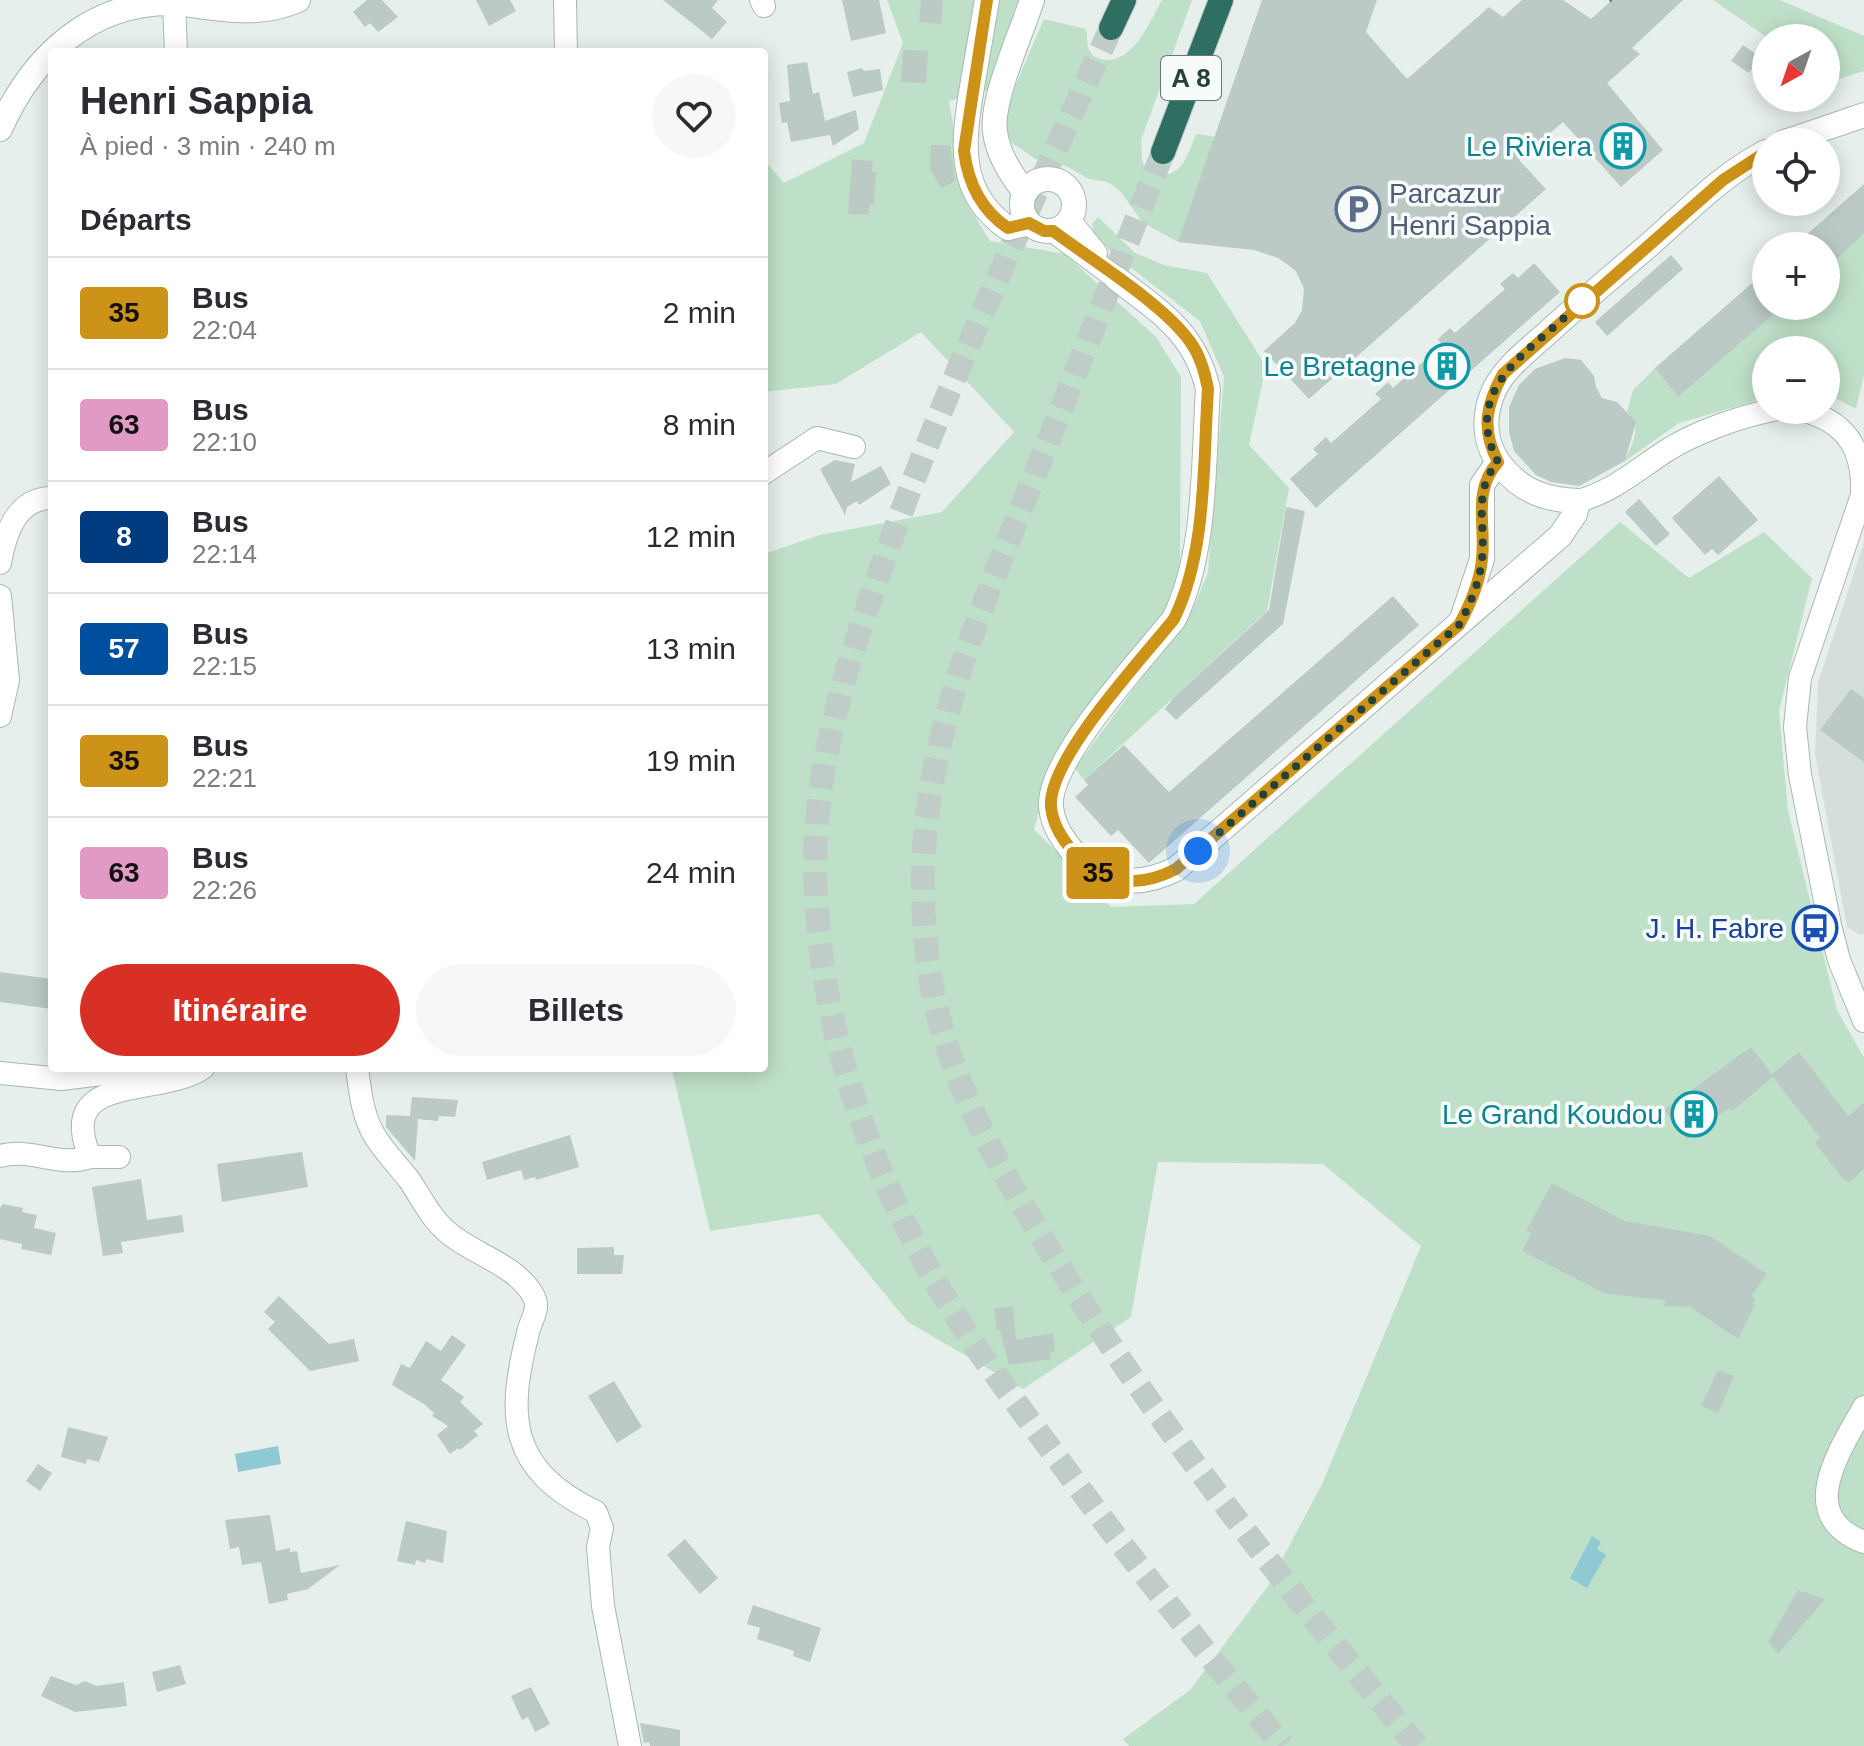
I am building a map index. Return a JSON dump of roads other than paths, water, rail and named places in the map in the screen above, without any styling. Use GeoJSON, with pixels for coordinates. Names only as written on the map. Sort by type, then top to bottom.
{"type":"FeatureCollection","features":[{"type":"Feature","properties":{"kind":"highway"},"geometry":{"type":"LineString","coordinates":[[1111,28],[1124,0]]}},
{"type":"Feature","properties":{"kind":"highway","name":"A 8"},"geometry":{"type":"LineString","coordinates":[[1163,152],[1221,1]]}},
{"type":"Feature","properties":{"kind":"street"},"geometry":{"type":"LineString","coordinates":[[54,48],[67,34],[109,11],[174,3],[217,10],[254,11],[298,0]]}},
{"type":"Feature","properties":{"kind":"street"},"geometry":{"type":"LineString","coordinates":[[565,0],[566,48]]}},
{"type":"Feature","properties":{"kind":"street"},"geometry":{"type":"LineString","coordinates":[[987,0],[965,133],[966,170],[979,200],[1000,223],[1008,228],[1029,223]]}},
{"type":"Feature","properties":{"kind":"street"},"geometry":{"type":"LineString","coordinates":[[1032,0],[994,115],[994,129],[1032,186]]}},
{"type":"Feature","properties":{"kind":"street"},"geometry":{"type":"LineString","coordinates":[[174,3],[176,48]]}},
{"type":"Feature","properties":{"kind":"street"},"geometry":{"type":"LineString","coordinates":[[0,129],[31,73],[48,55]]}},
{"type":"Feature","properties":{"kind":"street"},"geometry":{"type":"LineString","coordinates":[[1826,128],[1864,115]]}},
{"type":"Feature","properties":{"kind":"street"},"geometry":{"type":"LineString","coordinates":[[1752,161],[1723,180],[1503,374],[1488,405],[1485,427],[1498,462],[1512,479],[1542,497],[1578,501],[1598,496],[1616,486],[1673,447],[1752,417]]}},
{"type":"Feature","properties":{"kind":"street"},"geometry":{"type":"LineString","coordinates":[[1061,183],[1070,192],[1074,205],[1061,225],[1044,231],[1029,223],[1022,209],[1032,186],[1061,183]]}},
{"type":"Feature","properties":{"kind":"street"},"geometry":{"type":"LineString","coordinates":[[1061,225],[1116,278],[1182,332],[1203,367],[1208,389],[1195,556],[1183,600],[1174,619],[1070,751],[1053,787],[1051,808],[1065,841],[1078,858],[1097,873],[1140,882],[1176,869],[1560,536],[1575,514],[1578,501]]}},
{"type":"Feature","properties":{"kind":"street"},"geometry":{"type":"LineString","coordinates":[[1831,424],[1851,440],[1860,458],[1862,495],[1800,678],[1795,727],[1800,775],[1830,925],[1864,1021]]}},
{"type":"Feature","properties":{"kind":"street"},"geometry":{"type":"LineString","coordinates":[[768,470],[817,438],[854,447]]}},
{"type":"Feature","properties":{"kind":"street"},"geometry":{"type":"LineString","coordinates":[[1459,625],[1469,607],[1482,559],[1482,485],[1498,462]]}},
{"type":"Feature","properties":{"kind":"street"},"geometry":{"type":"LineString","coordinates":[[0,563],[4,540],[22,510],[31,502],[48,499]]}},
{"type":"Feature","properties":{"kind":"street"},"geometry":{"type":"LineString","coordinates":[[0,596],[8,680],[0,716]]}},
{"type":"Feature","properties":{"kind":"street"},"geometry":{"type":"LineString","coordinates":[[0,1073],[61,1079],[116,1072]]}},
{"type":"Feature","properties":{"kind":"street"},"geometry":{"type":"LineString","coordinates":[[90,1157],[81,1123],[86,1110],[100,1097],[189,1072]]}},
{"type":"Feature","properties":{"kind":"street"},"geometry":{"type":"LineString","coordinates":[[358,1072],[364,1109],[372,1132],[411,1183],[420,1202],[453,1237],[518,1277],[533,1294],[538,1306],[522,1358],[516,1413],[524,1448],[542,1478],[572,1500],[596,1512],[602,1528],[598,1547],[603,1606],[630,1746]]}},
{"type":"Feature","properties":{"kind":"street"},"geometry":{"type":"LineString","coordinates":[[0,1156],[12,1152],[72,1163],[90,1157],[119,1157]]}},
{"type":"Feature","properties":{"kind":"street"},"geometry":{"type":"LineString","coordinates":[[1864,1407],[1838,1453],[1826,1496],[1828,1511],[1835,1522],[1846,1533],[1864,1542]]}},
{"type":"Feature","properties":{"kind":"water"},"geometry":{"type":"Polygon","coordinates":[[[278,1446],[281,1464],[238,1472],[235,1454],[278,1446]]]}},
{"type":"Feature","properties":{"kind":"water"},"geometry":{"type":"Polygon","coordinates":[[[1592,1536],[1601,1542],[1597,1549],[1606,1555],[1587,1588],[1570,1578],[1592,1536]]]}},
{"type":"Feature","properties":{"kind":"tunnel"},"geometry":{"type":"LineString","coordinates":[[1111,28],[964,356],[910,490],[861,625],[840,695],[824,766],[816,837],[817,905],[824,973],[837,1040],[856,1106],[909,1233],[942,1293],[978,1350],[1112,1532],[1283,1746]]}},
{"type":"Feature","properties":{"kind":"tunnel"},"geometry":{"type":"LineString","coordinates":[[1163,152],[985,600],[949,709],[932,783],[924,847],[924,912],[930,977],[945,1040],[967,1099],[1010,1183],[1058,1264],[1185,1451],[1417,1746]]}},
{"type":"Feature","properties":{"kind":"place","name":"Le Riviera"},"geometry":{"type":"Point","coordinates":[1623,146]}},
{"type":"Feature","properties":{"kind":"place","name":"Parcazur Henri Sappia"},"geometry":{"type":"Point","coordinates":[1358,209]}},
{"type":"Feature","properties":{"kind":"place","name":"Le Bretagne"},"geometry":{"type":"Point","coordinates":[1447,366]}},
{"type":"Feature","properties":{"kind":"place","name":"J. H. Fabre"},"geometry":{"type":"Point","coordinates":[1815,928]}},
{"type":"Feature","properties":{"kind":"place","name":"Le Grand Koudou"},"geometry":{"type":"Point","coordinates":[1694,1114]}}]}
